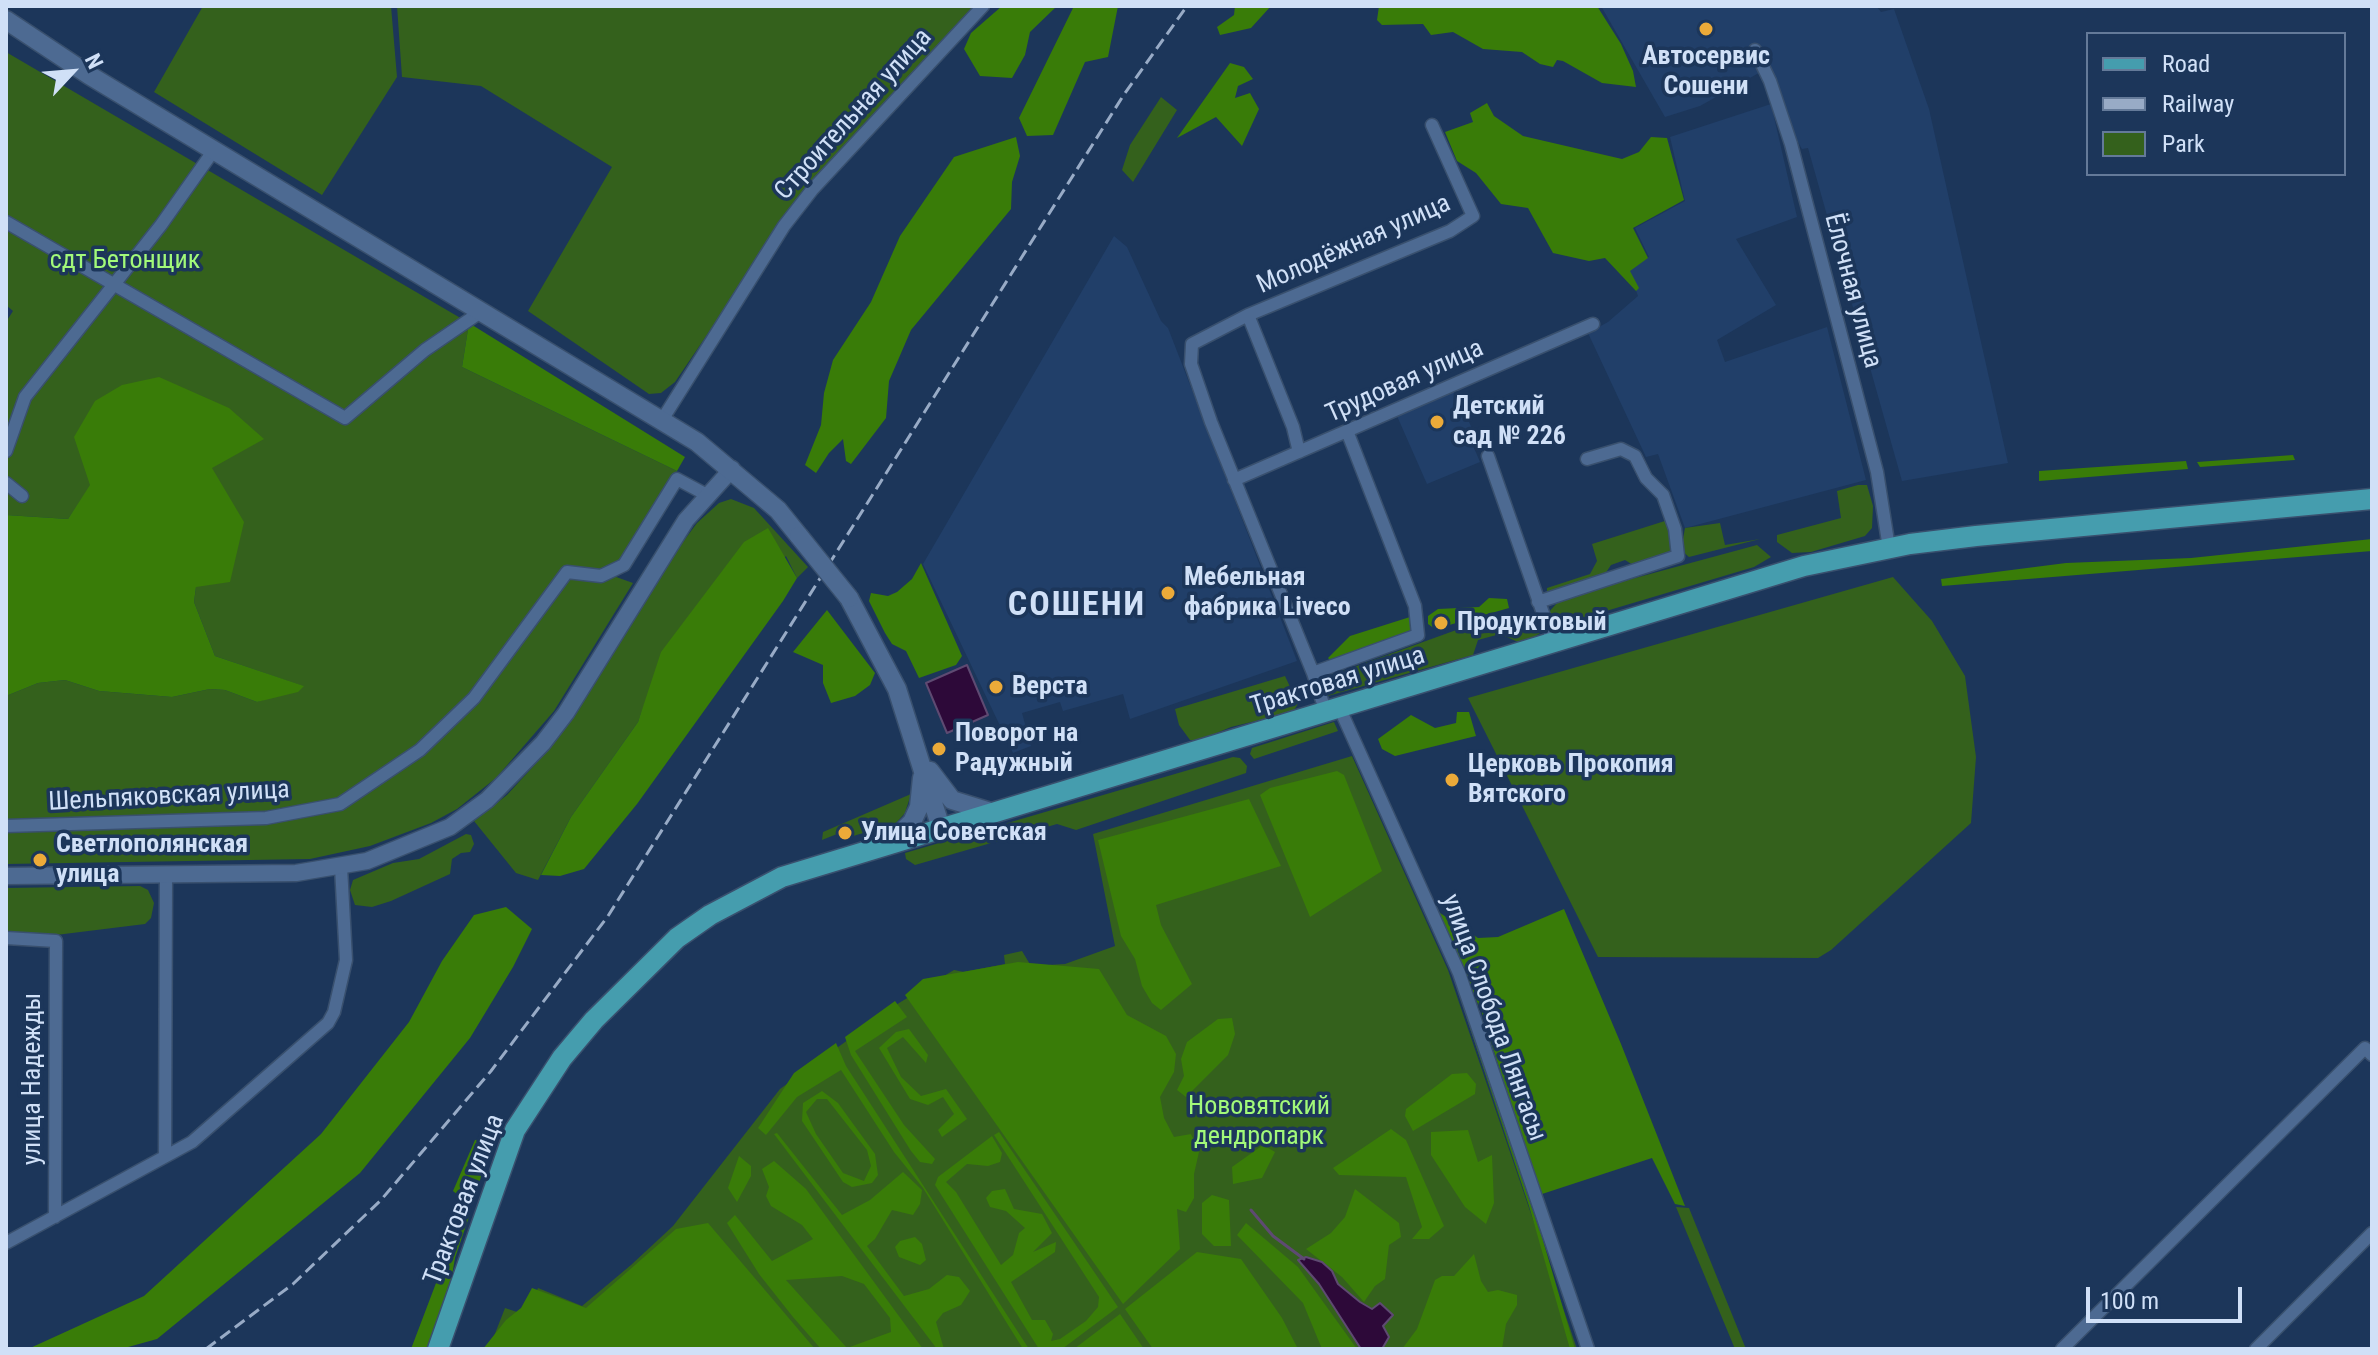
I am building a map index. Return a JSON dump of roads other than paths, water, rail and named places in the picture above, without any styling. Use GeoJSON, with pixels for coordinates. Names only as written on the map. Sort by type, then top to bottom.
{"type":"FeatureCollection","features":[{"type":"Feature","properties":{"kind":"main road"},"geometry":{"type":"LineString","coordinates":[[6,20],[214,150],[662,420],[732,469],[778,510],[849,598],[897,689],[921,755],[941,828]]}},
{"type":"Feature","properties":{"kind":"main road","name":"Трактовая улица"},"geometry":{"type":"LineString","coordinates":[[439,1347],[515,1130],[562,1058],[594,1020],[677,938],[710,915],[782,877],[1804,566],[1889,548],[1976,536],[2372,499]]}},
{"type":"Feature","properties":{"kind":"main road"},"geometry":{"type":"LineString","coordinates":[[921,755],[952,800],[994,813]]}},
{"type":"Feature","properties":{"kind":"main road"},"geometry":{"type":"LineString","coordinates":[[891,842],[912,822],[919,807],[921,755]]}},
{"type":"Feature","properties":{"kind":"street","name":"Строительная улица"},"geometry":{"type":"LineString","coordinates":[[662,420],[784,226],[812,190],[983,6]]}},
{"type":"Feature","properties":{"kind":"street","name":"Ёлочная улица"},"geometry":{"type":"LineString","coordinates":[[1755,50],[1770,81],[1791,144],[1877,472],[1889,548]]}},
{"type":"Feature","properties":{"kind":"street","name":"Молодёжная улица"},"geometry":{"type":"LineString","coordinates":[[1234,480],[1191,364],[1192,344],[1248,315],[1450,231],[1473,216],[1432,125]]}},
{"type":"Feature","properties":{"kind":"street"},"geometry":{"type":"LineString","coordinates":[[6,451],[25,397],[116,284],[214,150]]}},
{"type":"Feature","properties":{"kind":"street"},"geometry":{"type":"LineString","coordinates":[[6,222],[345,418],[425,350],[482,311]]}},
{"type":"Feature","properties":{"kind":"street","name":"Молодёжная улица"},"geometry":{"type":"LineString","coordinates":[[1248,315],[1293,427],[1299,452]]}},
{"type":"Feature","properties":{"kind":"street","name":"Трудовая улица"},"geometry":{"type":"LineString","coordinates":[[1234,480],[1593,324]]}},
{"type":"Feature","properties":{"kind":"street"},"geometry":{"type":"LineString","coordinates":[[1313,673],[1418,635],[1415,606],[1347,431]]}},
{"type":"Feature","properties":{"kind":"street"},"geometry":{"type":"LineString","coordinates":[[1538,602],[1678,556],[1675,529],[1663,495],[1646,478],[1635,456],[1621,449],[1587,459]]}},
{"type":"Feature","properties":{"kind":"street"},"geometry":{"type":"LineString","coordinates":[[1488,456],[1553,642]]}},
{"type":"Feature","properties":{"kind":"street"},"geometry":{"type":"LineString","coordinates":[[6,876],[296,873],[341,867],[404,849],[450,827],[487,800],[517,772],[566,713],[666,551],[707,495],[732,469]]}},
{"type":"Feature","properties":{"kind":"street","name":"Шельпяковская улица"},"geometry":{"type":"LineString","coordinates":[[6,826],[266,818],[340,804],[420,750],[474,698],[567,572],[601,576],[624,565],[677,479],[707,495]]}},
{"type":"Feature","properties":{"kind":"street","name":"улица Слобода Лянгасы"},"geometry":{"type":"LineString","coordinates":[[1234,480],[1313,673],[1459,973],[1588,1349]]}},
{"type":"Feature","properties":{"kind":"street"},"geometry":{"type":"LineString","coordinates":[[6,483],[22,496]]}},
{"type":"Feature","properties":{"kind":"street"},"geometry":{"type":"LineString","coordinates":[[6,1243],[192,1142],[328,1023],[334,1012],[346,960],[341,867]]}},
{"type":"Feature","properties":{"kind":"street"},"geometry":{"type":"LineString","coordinates":[[165,1156],[166,875]]}},
{"type":"Feature","properties":{"kind":"street","name":"улица Надежды"},"geometry":{"type":"LineString","coordinates":[[6,938],[56,941],[55,1217]]}},
{"type":"Feature","properties":{"kind":"street"},"geometry":{"type":"LineString","coordinates":[[2062,1349],[2369,1052]]}},
{"type":"Feature","properties":{"kind":"street"},"geometry":{"type":"LineString","coordinates":[[2256,1349],[2372,1233]]}},
{"type":"Feature","properties":{"kind":"waterway"},"geometry":{"type":"LineString","coordinates":[[1251,1210],[1273,1236],[1304,1259]]}},
{"type":"Feature","properties":{"kind":"railway"},"geometry":{"type":"LineString","coordinates":[[206,1349],[293,1284],[381,1200],[491,1071],[608,916],[1123,96],[1187,6]]}},
{"type":"Feature","properties":{"kind":"place","name":"Автосервис Сошени"},"geometry":{"type":"Point","coordinates":[1706,29]}},
{"type":"Feature","properties":{"kind":"place","name":"Детский сад № 226"},"geometry":{"type":"Point","coordinates":[1437,422]}},
{"type":"Feature","properties":{"kind":"place","name":"Мебельная фабрика Liveco"},"geometry":{"type":"Point","coordinates":[1168,593]}},
{"type":"Feature","properties":{"kind":"place","name":"Продуктовый"},"geometry":{"type":"Point","coordinates":[1441,623]}},
{"type":"Feature","properties":{"kind":"place","name":"Верста"},"geometry":{"type":"Point","coordinates":[996,687]}},
{"type":"Feature","properties":{"kind":"place","name":"Поворот на Радужный"},"geometry":{"type":"Point","coordinates":[939,749]}},
{"type":"Feature","properties":{"kind":"place","name":"Церковь Прокопия Вятского"},"geometry":{"type":"Point","coordinates":[1452,780]}},
{"type":"Feature","properties":{"kind":"place","name":"Улица Советская"},"geometry":{"type":"Point","coordinates":[845,833]}},
{"type":"Feature","properties":{"kind":"place","name":"Светлополянская улица"},"geometry":{"type":"Point","coordinates":[40,860]}},
{"type":"Feature","properties":{"kind":"district","name":"СОШЕНИ"},"geometry":{"type":"Point","coordinates":[1077,606]}},
{"type":"Feature","properties":{"kind":"park label","name":"сдт Бетонщик"},"geometry":{"type":"Point","coordinates":[125,261]}},
{"type":"Feature","properties":{"kind":"park label","name":"Нововятский дендропарк"},"geometry":{"type":"Point","coordinates":[1259,1122]}}]}
